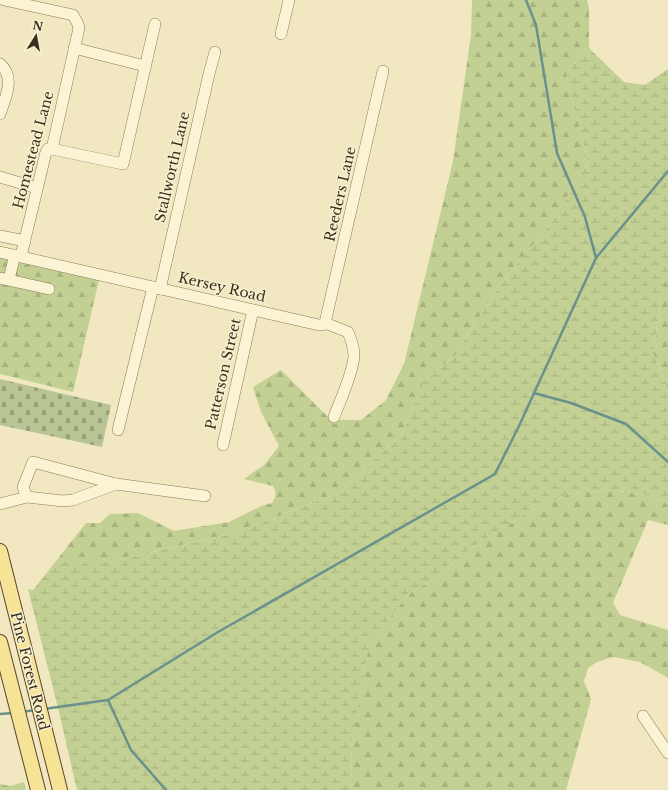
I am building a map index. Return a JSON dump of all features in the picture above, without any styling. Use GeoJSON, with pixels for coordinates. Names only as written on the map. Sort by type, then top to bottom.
{"type":"FeatureCollection","features":[{"type":"Feature","properties":{"kind":"main road","name":"Pine Forest Road"},"geometry":{"type":"LineString","coordinates":[[0,551],[60,790]]}},
{"type":"Feature","properties":{"kind":"main road","name":"Pine Forest Road"},"geometry":{"type":"LineString","coordinates":[[0,642],[38,790]]}},
{"type":"Feature","properties":{"kind":"street","name":"Homestead Lane"},"geometry":{"type":"LineString","coordinates":[[4,0],[73,15],[79,28],[52,148],[48,149],[46,152],[25,241],[5,278]]}},
{"type":"Feature","properties":{"kind":"street"},"geometry":{"type":"LineString","coordinates":[[281,34],[289,0]]}},
{"type":"Feature","properties":{"kind":"street"},"geometry":{"type":"LineString","coordinates":[[52,148],[123,164],[155,24]]}},
{"type":"Feature","properties":{"kind":"street"},"geometry":{"type":"LineString","coordinates":[[74,48],[145,66]]}},
{"type":"Feature","properties":{"kind":"street","name":"Stallworth Lane"},"geometry":{"type":"LineString","coordinates":[[118,430],[157,288],[215,52]]}},
{"type":"Feature","properties":{"kind":"street"},"geometry":{"type":"LineString","coordinates":[[0,64],[8,76],[9,86],[0,114]]}},
{"type":"Feature","properties":{"kind":"street","name":"Reeders Lane"},"geometry":{"type":"LineString","coordinates":[[325,323],[383,71]]}},
{"type":"Feature","properties":{"kind":"street"},"geometry":{"type":"LineString","coordinates":[[0,177],[37,188]]}},
{"type":"Feature","properties":{"kind":"street"},"geometry":{"type":"LineString","coordinates":[[0,236],[25,241]]}},
{"type":"Feature","properties":{"kind":"street","name":"Kersey Road"},"geometry":{"type":"LineString","coordinates":[[0,252],[319,325],[323,325],[325,323],[348,332],[354,357],[350,373],[334,417]]}},
{"type":"Feature","properties":{"kind":"street"},"geometry":{"type":"LineString","coordinates":[[5,278],[49,289]]}},
{"type":"Feature","properties":{"kind":"street","name":"Patterson Street"},"geometry":{"type":"LineString","coordinates":[[223,445],[253,310]]}},
{"type":"Feature","properties":{"kind":"street"},"geometry":{"type":"LineString","coordinates":[[27,497],[23,487],[33,462],[116,484],[205,496]]}},
{"type":"Feature","properties":{"kind":"street"},"geometry":{"type":"LineString","coordinates":[[0,504],[27,497],[63,501],[73,500],[116,484]]}},
{"type":"Feature","properties":{"kind":"street"},"geometry":{"type":"LineString","coordinates":[[643,716],[668,753]]}},
{"type":"Feature","properties":{"kind":"green space"},"geometry":{"type":"Polygon","coordinates":[[[472,0],[587,0],[589,8],[589,45],[566,74],[588,162],[551,223],[499,286],[454,357],[425,379],[402,434],[339,493],[234,533],[110,562],[62,562],[45,575],[86,523],[100,523],[110,514],[138,513],[174,531],[229,522],[261,506],[272,503],[276,494],[273,486],[244,479],[264,465],[279,446],[261,412],[253,387],[281,370],[329,418],[329,420],[336,424],[338,420],[361,420],[386,400],[404,364],[453,161],[471,35],[472,0]]]}},
{"type":"Feature","properties":{"kind":"green space"},"geometry":{"type":"Polygon","coordinates":[[[589,45],[589,48],[624,82],[645,85],[668,69],[668,276],[663,285],[653,353],[668,390],[668,504],[646,495],[613,490],[571,493],[530,512],[481,541],[433,579],[409,594],[369,644],[351,748],[352,790],[77,790],[28,589],[33,590],[45,575],[62,562],[110,562],[234,533],[339,493],[402,434],[425,379],[454,357],[499,286],[551,223],[588,162],[566,74],[589,45]]]}},
{"type":"Feature","properties":{"kind":"green space"},"geometry":{"type":"Polygon","coordinates":[[[0,257],[99,280],[73,392],[0,374],[0,257]]]}},
{"type":"Feature","properties":{"kind":"green space"},"geometry":{"type":"Polygon","coordinates":[[[668,276],[668,390],[653,353],[663,285],[668,276]]]}},
{"type":"Feature","properties":{"kind":"green space"},"geometry":{"type":"Polygon","coordinates":[[[0,379],[111,405],[102,447],[0,425],[0,379]]]}},
{"type":"Feature","properties":{"kind":"green space"},"geometry":{"type":"Polygon","coordinates":[[[613,490],[646,495],[668,504],[668,525],[648,520],[613,603],[620,615],[668,630],[668,678],[640,662],[613,657],[597,662],[588,668],[584,681],[591,699],[566,790],[352,790],[351,748],[369,643],[409,594],[433,579],[481,541],[530,512],[571,493],[613,490]]]}},
{"type":"Feature","properties":{"kind":"green space"},"geometry":{"type":"Polygon","coordinates":[[[24,782],[26,790],[0,790],[0,784],[10,786],[24,782]]]}},
{"type":"Feature","properties":{"kind":"waterway"},"geometry":{"type":"LineString","coordinates":[[526,0],[536,25],[557,153],[585,217],[596,258]]}},
{"type":"Feature","properties":{"kind":"waterway"},"geometry":{"type":"LineString","coordinates":[[44,709],[108,700],[218,632],[495,474],[519,426],[596,258],[668,171]]}},
{"type":"Feature","properties":{"kind":"waterway"},"geometry":{"type":"LineString","coordinates":[[534,393],[571,403],[626,424],[668,462]]}},
{"type":"Feature","properties":{"kind":"waterway"},"geometry":{"type":"LineString","coordinates":[[108,700],[131,750],[166,790]]}},
{"type":"Feature","properties":{"kind":"waterway"},"geometry":{"type":"LineString","coordinates":[[22,712],[35,710]]}},
{"type":"Feature","properties":{"kind":"waterway"},"geometry":{"type":"LineString","coordinates":[[0,714],[13,713]]}}]}
